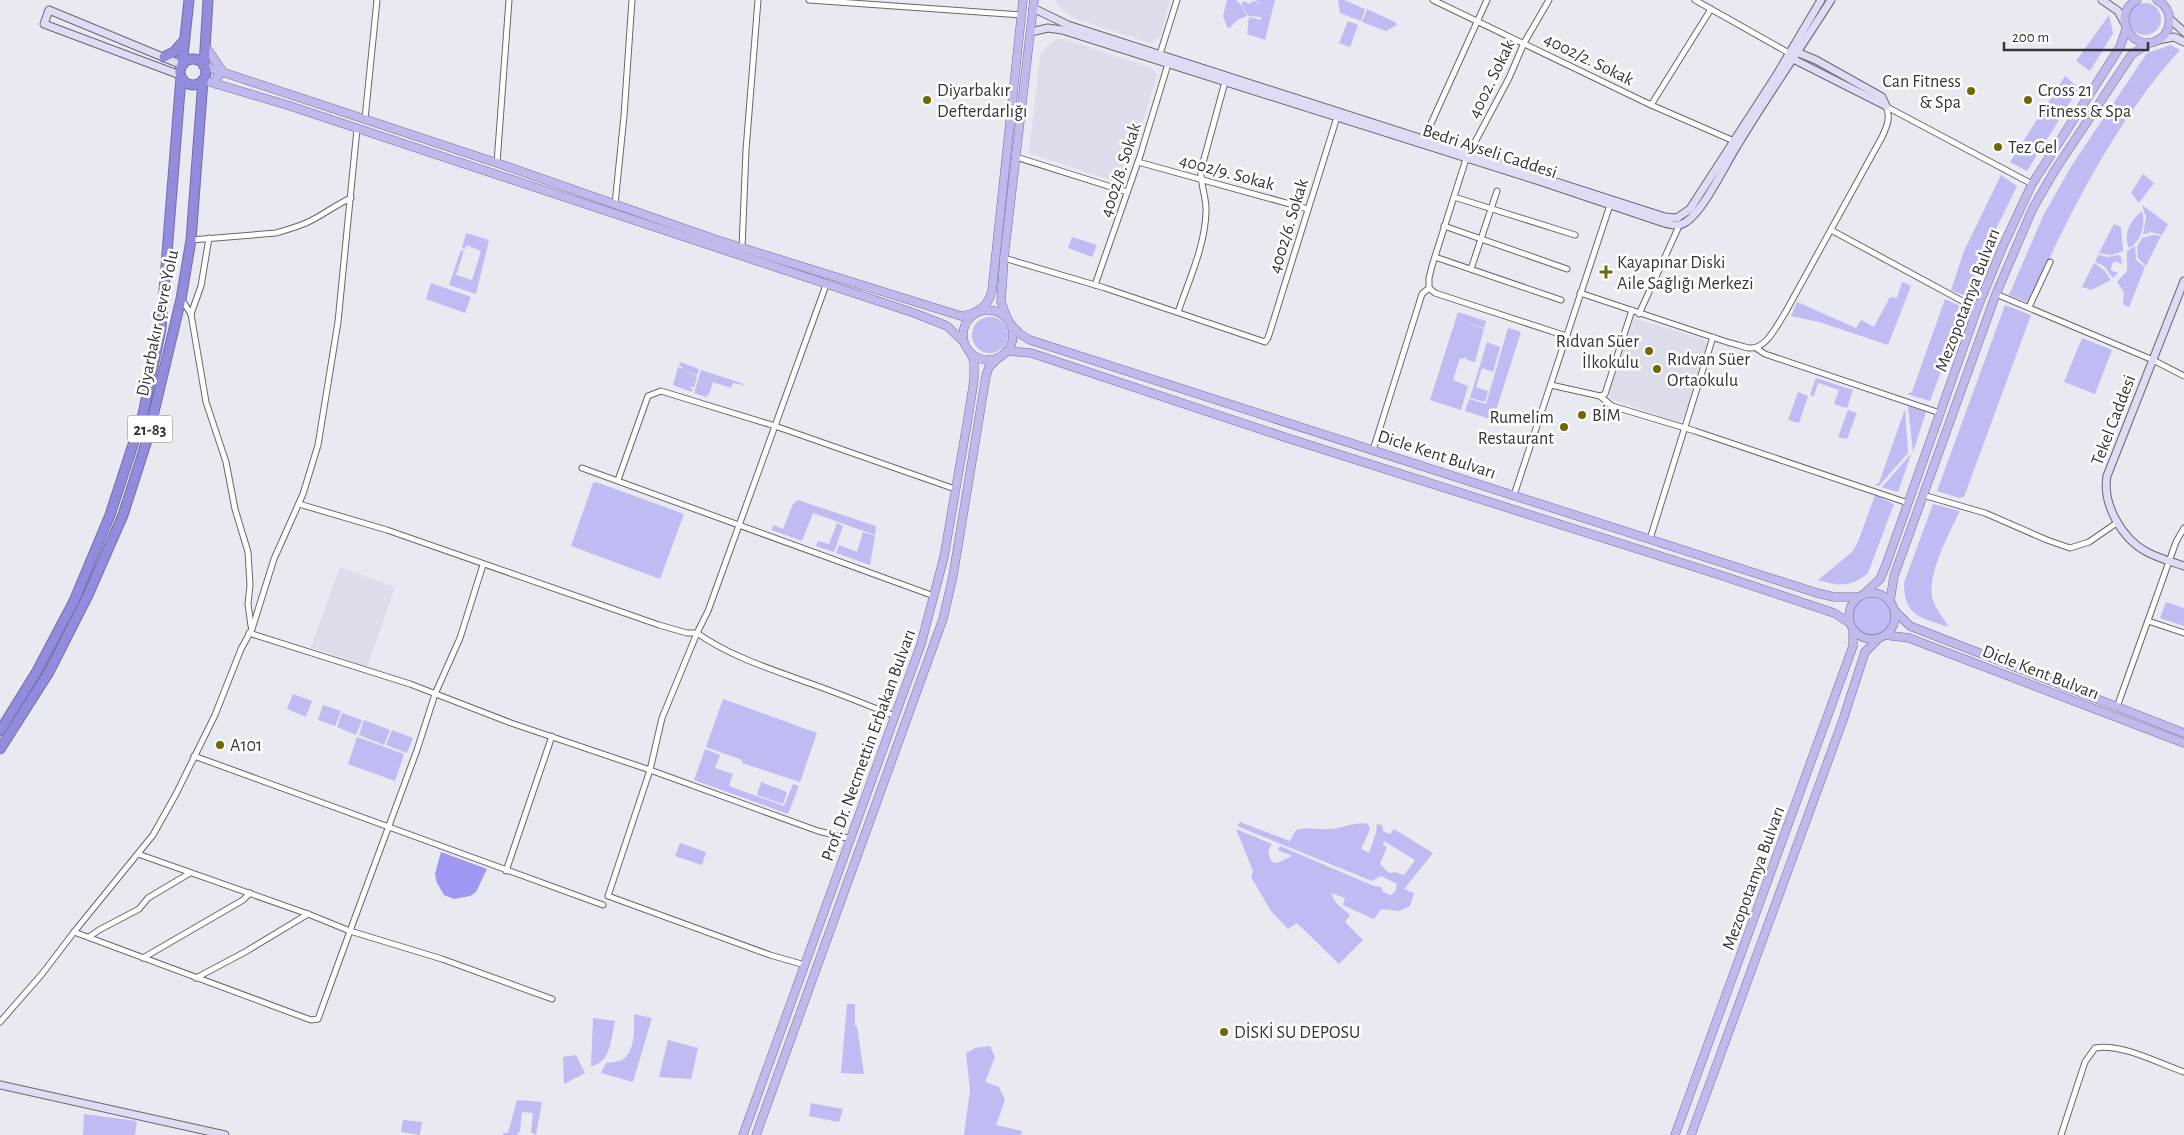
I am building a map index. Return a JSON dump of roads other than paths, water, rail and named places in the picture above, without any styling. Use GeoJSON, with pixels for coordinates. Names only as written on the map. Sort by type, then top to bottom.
{"type":"FeatureCollection","features":[{"type":"Feature","properties":{"kind":"highway"},"geometry":{"type":"LineString","coordinates":[[189,0],[180,76],[191,85],[198,84],[203,80],[206,73],[204,66],[208,0]]}},
{"type":"Feature","properties":{"kind":"highway"},"geometry":{"type":"LineString","coordinates":[[164,56],[174,52],[183,42]]}},
{"type":"Feature","properties":{"kind":"highway"},"geometry":{"type":"LineString","coordinates":[[182,65],[192,59],[199,61],[204,66]]}},
{"type":"Feature","properties":{"kind":"highway","name":"Diyarbakır Çevre Yolu"},"geometry":{"type":"LineString","coordinates":[[0,731],[36,672],[74,601],[110,515],[143,414],[161,329],[180,76]]}},
{"type":"Feature","properties":{"kind":"highway","name":"Diyarbakır Çevre Yolu"},"geometry":{"type":"LineString","coordinates":[[0,749],[49,672],[88,595],[123,514],[148,437],[181,298],[191,240],[203,80]]}},
{"type":"Feature","properties":{"kind":"main road"},"geometry":{"type":"LineString","coordinates":[[963,342],[965,325],[986,305],[992,291],[1023,0]]}},
{"type":"Feature","properties":{"kind":"main road","name":"Bedri Ayseli Caddesi"},"geometry":{"type":"LineString","coordinates":[[1033,4],[1068,25],[1424,139],[1467,156],[1610,205],[1679,226],[1694,215],[1792,54],[1821,0]]}},
{"type":"Feature","properties":{"kind":"main road","name":"Bedri Ayseli Caddesi"},"geometry":{"type":"LineString","coordinates":[[1031,32],[1048,28],[1062,30],[1337,118],[1666,217],[1678,218],[1690,209],[1792,54],[1831,0]]}},
{"type":"Feature","properties":{"kind":"main road"},"geometry":{"type":"LineString","coordinates":[[2102,0],[2118,11],[2125,26],[2136,40],[2154,42],[2174,37],[2184,42]]}},
{"type":"Feature","properties":{"kind":"main road","name":"Mezopotamya Bulvarı"},"geometry":{"type":"LineString","coordinates":[[1862,595],[1880,579],[1977,308],[2002,248],[2032,184],[2120,47],[2128,8],[2137,0]]}},
{"type":"Feature","properties":{"kind":"main road"},"geometry":{"type":"LineString","coordinates":[[2157,0],[2167,10],[2170,19],[2184,32]]}},
{"type":"Feature","properties":{"kind":"main road"},"geometry":{"type":"LineString","coordinates":[[2167,10],[2170,0]]}},
{"type":"Feature","properties":{"kind":"main road"},"geometry":{"type":"LineString","coordinates":[[203,80],[931,319],[955,332],[971,354],[984,360],[998,358],[1008,351],[1013,338],[1001,302],[1004,258],[1033,4]]}},
{"type":"Feature","properties":{"kind":"main road"},"geometry":{"type":"LineString","coordinates":[[180,76],[44,24],[49,10],[182,65]]}},
{"type":"Feature","properties":{"kind":"main road"},"geometry":{"type":"LineString","coordinates":[[2154,42],[2167,31],[2170,19]]}},
{"type":"Feature","properties":{"kind":"main road","name":"Mezopotamya Bulvarı"},"geometry":{"type":"LineString","coordinates":[[1890,601],[1894,576],[1923,495],[1996,294],[2022,233],[2054,170],[2132,54],[2154,42]]}},
{"type":"Feature","properties":{"kind":"main road"},"geometry":{"type":"LineString","coordinates":[[206,47],[223,72]]}},
{"type":"Feature","properties":{"kind":"main road"},"geometry":{"type":"LineString","coordinates":[[1792,54],[1886,106]]}},
{"type":"Feature","properties":{"kind":"main road"},"geometry":{"type":"LineString","coordinates":[[204,66],[497,163],[742,248],[951,314],[961,316],[992,310],[1009,322]]}},
{"type":"Feature","properties":{"kind":"main road"},"geometry":{"type":"LineString","coordinates":[[216,84],[217,77],[223,72]]}},
{"type":"Feature","properties":{"kind":"main road","name":"Tekel Caddesi"},"geometry":{"type":"LineString","coordinates":[[2184,281],[2107,476],[2105,487],[2107,498],[2126,536],[2146,552],[2184,566]]}},
{"type":"Feature","properties":{"kind":"main road","name":"Dicle Kent Bulvarı"},"geometry":{"type":"LineString","coordinates":[[1009,322],[1020,334],[1030,340],[1817,593],[1834,596],[1862,595]]}},
{"type":"Feature","properties":{"kind":"main road","name":"Dicle Kent Bulvarı"},"geometry":{"type":"LineString","coordinates":[[1008,351],[1031,353],[1284,438],[1717,574],[1834,613],[1851,626]]}},
{"type":"Feature","properties":{"kind":"main road","name":"Prof. Dr. Necmettin Erbakan Bulvarı"},"geometry":{"type":"LineString","coordinates":[[743,1135],[921,644],[944,557],[974,380],[974,362],[971,354]]}},
{"type":"Feature","properties":{"kind":"main road","name":"Prof. Dr. Necmettin Erbakan Bulvarı"},"geometry":{"type":"LineString","coordinates":[[756,1135],[943,619],[953,576],[986,376],[989,367],[998,358]]}},
{"type":"Feature","properties":{"kind":"main road"},"geometry":{"type":"LineString","coordinates":[[1879,593],[1890,601],[1895,611],[1894,625],[1882,637],[1865,638],[1851,626],[1850,608],[1862,595],[1879,593]]}},
{"type":"Feature","properties":{"kind":"main road","name":"Dicle Kent Bulvarı"},"geometry":{"type":"LineString","coordinates":[[1895,611],[1910,626],[2184,733]]}},
{"type":"Feature","properties":{"kind":"main road","name":"Mezopotamya Bulvarı"},"geometry":{"type":"LineString","coordinates":[[1675,1135],[1853,646],[1851,626]]}},
{"type":"Feature","properties":{"kind":"main road","name":"Mezopotamya Bulvarı"},"geometry":{"type":"LineString","coordinates":[[1691,1135],[1843,720],[1865,652],[1882,637]]}},
{"type":"Feature","properties":{"kind":"main road","name":"Dicle Kent Bulvarı"},"geometry":{"type":"LineString","coordinates":[[1882,637],[1909,638],[2184,743]]}},
{"type":"Feature","properties":{"kind":"main road"},"geometry":{"type":"LineString","coordinates":[[0,1085],[225,1135]]}},
{"type":"Feature","properties":{"kind":"street"},"geometry":{"type":"LineString","coordinates":[[365,119],[377,0]]}},
{"type":"Feature","properties":{"kind":"street"},"geometry":{"type":"LineString","coordinates":[[497,163],[509,0]]}},
{"type":"Feature","properties":{"kind":"street"},"geometry":{"type":"LineString","coordinates":[[615,204],[624,116],[632,0]]}},
{"type":"Feature","properties":{"kind":"street"},"geometry":{"type":"LineString","coordinates":[[742,248],[746,150],[758,0]]}},
{"type":"Feature","properties":{"kind":"street"},"geometry":{"type":"LineString","coordinates":[[809,0],[1022,15]]}},
{"type":"Feature","properties":{"kind":"street"},"geometry":{"type":"LineString","coordinates":[[1160,54],[1177,0]]}},
{"type":"Feature","properties":{"kind":"street","name":"4002/2. Sokak"},"geometry":{"type":"LineString","coordinates":[[1433,0],[1651,105],[1734,142]]}},
{"type":"Feature","properties":{"kind":"street"},"geometry":{"type":"LineString","coordinates":[[1424,139],[1487,0]]}},
{"type":"Feature","properties":{"kind":"street","name":"4002. Sokak"},"geometry":{"type":"LineString","coordinates":[[1374,450],[1422,294],[1429,288],[1429,278],[1435,257],[1467,156],[1509,78],[1524,43],[1550,0]]}},
{"type":"Feature","properties":{"kind":"street"},"geometry":{"type":"LineString","coordinates":[[1696,0],[1792,54]]}},
{"type":"Feature","properties":{"kind":"street"},"geometry":{"type":"LineString","coordinates":[[1651,105],[1711,9]]}},
{"type":"Feature","properties":{"kind":"street","name":"4002/8. Sokak"},"geometry":{"type":"LineString","coordinates":[[1095,285],[1138,162],[1168,64]]}},
{"type":"Feature","properties":{"kind":"street"},"geometry":{"type":"LineString","coordinates":[[1004,258],[1178,312],[1199,253],[1206,226],[1206,209],[1201,170],[1225,82]]}},
{"type":"Feature","properties":{"kind":"street"},"geometry":{"type":"LineString","coordinates":[[1886,106],[2032,184]]}},
{"type":"Feature","properties":{"kind":"street"},"geometry":{"type":"LineString","coordinates":[[1756,348],[1766,340],[1785,313],[1882,137],[1888,123],[1889,113],[1886,106]]}},
{"type":"Feature","properties":{"kind":"street","name":"4002/6. Sokak"},"geometry":{"type":"LineString","coordinates":[[1178,312],[1265,342],[1268,338],[1337,118]]}},
{"type":"Feature","properties":{"kind":"street"},"geometry":{"type":"LineString","coordinates":[[0,1022],[42,974],[153,835],[215,716],[251,631],[274,559],[299,504],[318,444],[330,375],[351,198],[356,129]]}},
{"type":"Feature","properties":{"kind":"street"},"geometry":{"type":"LineString","coordinates":[[1016,157],[1127,192]]}},
{"type":"Feature","properties":{"kind":"street","name":"4002/9. Sokak"},"geometry":{"type":"LineString","coordinates":[[1138,162],[1308,209]]}},
{"type":"Feature","properties":{"kind":"street"},"geometry":{"type":"LineString","coordinates":[[1471,269],[1497,191]]}},
{"type":"Feature","properties":{"kind":"street"},"geometry":{"type":"LineString","coordinates":[[1454,197],[1575,235]]}},
{"type":"Feature","properties":{"kind":"street"},"geometry":{"type":"LineString","coordinates":[[191,240],[276,233],[307,223],[339,203],[351,198]]}},
{"type":"Feature","properties":{"kind":"street"},"geometry":{"type":"LineString","coordinates":[[1514,495],[1610,205]]}},
{"type":"Feature","properties":{"kind":"street"},"geometry":{"type":"LineString","coordinates":[[1444,226],[1567,269]]}},
{"type":"Feature","properties":{"kind":"street"},"geometry":{"type":"LineString","coordinates":[[1639,314],[1679,226]]}},
{"type":"Feature","properties":{"kind":"street"},"geometry":{"type":"LineString","coordinates":[[1831,230],[1977,308]]}},
{"type":"Feature","properties":{"kind":"street"},"geometry":{"type":"LineString","coordinates":[[191,314],[201,286],[210,238]]}},
{"type":"Feature","properties":{"kind":"street"},"geometry":{"type":"LineString","coordinates":[[1435,257],[1560,300]]}},
{"type":"Feature","properties":{"kind":"street"},"geometry":{"type":"LineString","coordinates":[[2029,307],[2050,262]]}},
{"type":"Feature","properties":{"kind":"street"},"geometry":{"type":"LineString","coordinates":[[805,965],[770,955],[608,896],[650,770],[662,718],[708,611],[826,285]]}},
{"type":"Feature","properties":{"kind":"street"},"geometry":{"type":"LineString","coordinates":[[1429,288],[1435,293],[1566,336]]}},
{"type":"Feature","properties":{"kind":"street"},"geometry":{"type":"LineString","coordinates":[[1580,294],[1713,337],[1756,348],[1765,354],[1940,413]]}},
{"type":"Feature","properties":{"kind":"street"},"geometry":{"type":"LineString","coordinates":[[1996,294],[2153,360],[2184,376]]}},
{"type":"Feature","properties":{"kind":"street"},"geometry":{"type":"LineString","coordinates":[[181,298],[191,314],[206,402],[226,462],[248,552],[250,577],[248,604],[251,631]]}},
{"type":"Feature","properties":{"kind":"street"},"geometry":{"type":"LineString","coordinates":[[1600,396],[1605,394],[1632,310]]}},
{"type":"Feature","properties":{"kind":"street"},"geometry":{"type":"LineString","coordinates":[[1650,539],[1713,337]]}},
{"type":"Feature","properties":{"kind":"street"},"geometry":{"type":"LineString","coordinates":[[1551,386],[1600,396],[1612,406],[1684,428],[1908,503]]}},
{"type":"Feature","properties":{"kind":"street"},"geometry":{"type":"LineString","coordinates":[[618,480],[648,396],[656,392],[672,394],[775,426],[955,489]]}},
{"type":"Feature","properties":{"kind":"street"},"geometry":{"type":"LineString","coordinates":[[582,468],[934,596]]}},
{"type":"Feature","properties":{"kind":"street"},"geometry":{"type":"LineString","coordinates":[[1923,495],[1985,513],[2070,548],[2089,542],[2118,522]]}},
{"type":"Feature","properties":{"kind":"street"},"geometry":{"type":"LineString","coordinates":[[299,504],[387,530],[659,625],[693,634],[697,633],[711,643],[754,663],[832,690],[895,716]]}},
{"type":"Feature","properties":{"kind":"street"},"geometry":{"type":"LineString","coordinates":[[2117,707],[2176,542],[2184,528]]}},
{"type":"Feature","properties":{"kind":"street"},"geometry":{"type":"LineString","coordinates":[[74,932],[315,1021],[320,1017],[387,828],[417,750],[435,694],[460,638],[483,565]]}},
{"type":"Feature","properties":{"kind":"street"},"geometry":{"type":"LineString","coordinates":[[2148,621],[2184,633]]}},
{"type":"Feature","properties":{"kind":"street"},"geometry":{"type":"LineString","coordinates":[[251,631],[435,694],[818,831],[851,838]]}},
{"type":"Feature","properties":{"kind":"street"},"geometry":{"type":"LineString","coordinates":[[506,870],[552,736]]}},
{"type":"Feature","properties":{"kind":"street"},"geometry":{"type":"LineString","coordinates":[[194,756],[387,828],[603,905]]}},
{"type":"Feature","properties":{"kind":"street"},"geometry":{"type":"LineString","coordinates":[[138,854],[308,914],[350,931],[442,959],[552,999]]}},
{"type":"Feature","properties":{"kind":"street"},"geometry":{"type":"LineString","coordinates":[[89,938],[99,930],[139,909],[148,898],[190,872]]}},
{"type":"Feature","properties":{"kind":"street"},"geometry":{"type":"LineString","coordinates":[[143,958],[243,900],[250,893]]}},
{"type":"Feature","properties":{"kind":"street"},"geometry":{"type":"LineString","coordinates":[[196,978],[245,952],[308,914]]}},
{"type":"Feature","properties":{"kind":"street"},"geometry":{"type":"LineString","coordinates":[[2061,1135],[2085,1062],[2095,1048],[2104,1046],[2118,1049],[2184,1072]]}},
{"type":"Feature","properties":{"kind":"place","name":"Can Fitness & Spa"},"geometry":{"type":"Point","coordinates":[1971,91]}},
{"type":"Feature","properties":{"kind":"place","name":"Diyarbakır Defterdarlığı"},"geometry":{"type":"Point","coordinates":[927,100]}},
{"type":"Feature","properties":{"kind":"place","name":"Cross 21 Fitness & Spa"},"geometry":{"type":"Point","coordinates":[2028,100]}},
{"type":"Feature","properties":{"kind":"place","name":"Tez Gel"},"geometry":{"type":"Point","coordinates":[1998,147]}},
{"type":"Feature","properties":{"kind":"place","name":"Kayapınar Diski Aile Sağlığı Merkezi"},"geometry":{"type":"Point","coordinates":[1606,272]}},
{"type":"Feature","properties":{"kind":"place","name":"Rıdvan Süer İlkokulu"},"geometry":{"type":"Point","coordinates":[1649,351]}},
{"type":"Feature","properties":{"kind":"place","name":"Rıdvan Süer Ortaokulu"},"geometry":{"type":"Point","coordinates":[1657,369]}},
{"type":"Feature","properties":{"kind":"place","name":"BİM"},"geometry":{"type":"Point","coordinates":[1582,415]}},
{"type":"Feature","properties":{"kind":"place","name":"Rumelim Restaurant"},"geometry":{"type":"Point","coordinates":[1564,427]}},
{"type":"Feature","properties":{"kind":"place","name":"A101"},"geometry":{"type":"Point","coordinates":[220,745]}},
{"type":"Feature","properties":{"kind":"place","name":"DİSKİ SU DEPOSU"},"geometry":{"type":"Point","coordinates":[1224,1032]}}]}
